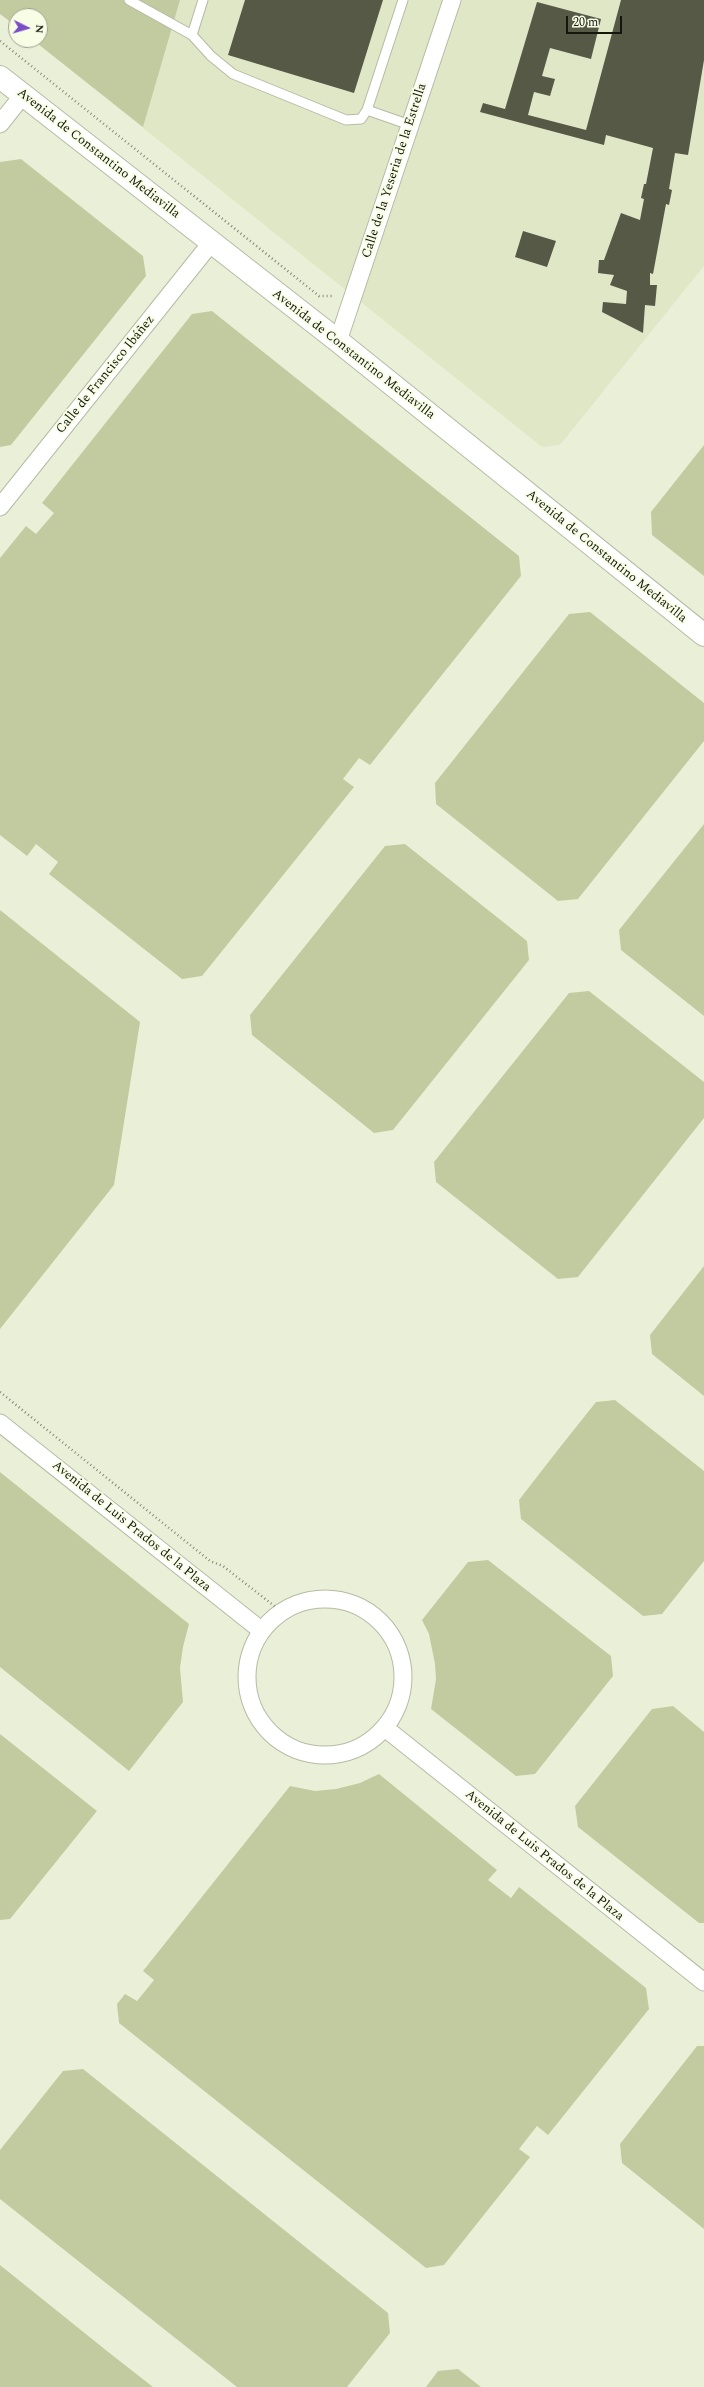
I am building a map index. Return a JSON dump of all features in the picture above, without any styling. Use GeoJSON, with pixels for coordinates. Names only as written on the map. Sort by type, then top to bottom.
{"type":"FeatureCollection","features":[{"type":"Feature","properties":{"kind":"street","name":"Calle de la Yeseria de la Estrella"},"geometry":{"type":"LineString","coordinates":[[338,341],[452,0]]}},
{"type":"Feature","properties":{"kind":"street","name":"Avenida de Constantino Mediavilla"},"geometry":{"type":"LineString","coordinates":[[0,77],[338,341],[704,635]]}},
{"type":"Feature","properties":{"kind":"street"},"geometry":{"type":"LineString","coordinates":[[0,124],[23,95]]}},
{"type":"Feature","properties":{"kind":"street","name":"Calle de Francisco Ibáñez"},"geometry":{"type":"LineString","coordinates":[[3,497],[211,243]]}},
{"type":"Feature","properties":{"kind":"street","name":"Avenida de Luis Prados de la Plaza"},"geometry":{"type":"LineString","coordinates":[[0,1423],[262,1631]]}},
{"type":"Feature","properties":{"kind":"street"},"geometry":{"type":"LineString","coordinates":[[322,1599],[346,1601],[367,1611],[387,1629],[400,1652],[404,1679],[398,1705],[385,1728],[365,1745],[340,1755],[315,1756],[290,1748],[269,1732],[256,1714],[248,1687],[247,1672],[251,1650],[262,1631],[282,1612],[299,1603],[322,1599]]}},
{"type":"Feature","properties":{"kind":"street","name":"Avenida de Luis Prados de la Plaza"},"geometry":{"type":"LineString","coordinates":[[385,1728],[704,1982]]}},
{"type":"Feature","properties":{"kind":"lane"},"geometry":{"type":"LineString","coordinates":[[129,0],[192,35],[210,56],[233,74],[346,120],[361,118],[367,110],[402,0]]}},
{"type":"Feature","properties":{"kind":"lane"},"geometry":{"type":"LineString","coordinates":[[192,35],[203,0]]}},
{"type":"Feature","properties":{"kind":"lane"},"geometry":{"type":"LineString","coordinates":[[367,110],[410,125]]}},
{"type":"Feature","properties":{"kind":"path"},"geometry":{"type":"LineString","coordinates":[[0,41],[320,296],[334,296],[350,307]]}},
{"type":"Feature","properties":{"kind":"path"},"geometry":{"type":"LineString","coordinates":[[0,1392],[210,1561],[223,1566],[282,1612]]}},
{"type":"Feature","properties":{"kind":"shaded area"},"geometry":{"type":"Polygon","coordinates":[[[0,0],[704,0],[704,266],[560,445],[542,447],[43,48],[48,48],[48,8],[8,8],[8,20],[0,14],[0,0]]]}},
{"type":"Feature","properties":{"kind":"shaded area"},"geometry":{"type":"Polygon","coordinates":[[[0,0],[180,0],[143,127],[43,48],[48,48],[48,8],[8,8],[8,20],[0,14],[0,0]]]}},
{"type":"Feature","properties":{"kind":"shaded area"},"geometry":{"type":"Polygon","coordinates":[[[21,159],[143,256],[146,276],[11,445],[0,447],[0,162],[21,159]]]}},
{"type":"Feature","properties":{"kind":"shaded area"},"geometry":{"type":"Polygon","coordinates":[[[212,311],[519,556],[521,576],[370,765],[359,758],[343,779],[354,787],[202,976],[182,979],[49,874],[58,862],[36,844],[27,856],[0,835],[0,558],[26,526],[36,534],[54,513],[42,503],[192,314],[212,311]]]}},
{"type":"Feature","properties":{"kind":"shaded area"},"geometry":{"type":"Polygon","coordinates":[[[704,445],[704,576],[652,535],[651,512],[704,445]]]}},
{"type":"Feature","properties":{"kind":"shaded area"},"geometry":{"type":"Polygon","coordinates":[[[590,612],[704,703],[704,741],[578,899],[558,901],[436,804],[435,783],[569,614],[590,612]]]}},
{"type":"Feature","properties":{"kind":"shaded area"},"geometry":{"type":"Polygon","coordinates":[[[704,824],[704,1016],[621,950],[619,930],[704,824]]]}},
{"type":"Feature","properties":{"kind":"shaded area"},"geometry":{"type":"Polygon","coordinates":[[[405,844],[527,941],[529,960],[393,1130],[374,1133],[252,1035],[250,1015],[385,846],[405,844]]]}},
{"type":"Feature","properties":{"kind":"shaded area"},"geometry":{"type":"Polygon","coordinates":[[[0,910],[140,1022],[114,1185],[0,1329],[0,910]]]}},
{"type":"Feature","properties":{"kind":"shaded area"},"geometry":{"type":"Polygon","coordinates":[[[589,991],[704,1082],[704,1118],[578,1277],[558,1279],[436,1182],[434,1162],[569,993],[589,991]]]}},
{"type":"Feature","properties":{"kind":"shaded area"},"geometry":{"type":"Polygon","coordinates":[[[704,1266],[704,1396],[652,1354],[650,1335],[704,1266]]]}},
{"type":"Feature","properties":{"kind":"shaded area"},"geometry":{"type":"Polygon","coordinates":[[[615,1400],[704,1471],[704,1561],[662,1614],[643,1616],[521,1519],[519,1500],[557,1451],[596,1402],[615,1400]]]}},
{"type":"Feature","properties":{"kind":"shaded area"},"geometry":{"type":"Polygon","coordinates":[[[0,1472],[189,1624],[183,1647],[180,1668],[183,1702],[129,1771],[0,1667],[0,1472]]]}},
{"type":"Feature","properties":{"kind":"shaded area"},"geometry":{"type":"Polygon","coordinates":[[[488,1560],[611,1656],[613,1676],[535,1774],[516,1776],[431,1709],[436,1679],[435,1664],[429,1634],[422,1620],[468,1562],[488,1560]]]}},
{"type":"Feature","properties":{"kind":"shaded area"},"geometry":{"type":"Polygon","coordinates":[[[673,1706],[704,1732],[704,1923],[699,1923],[578,1827],[575,1806],[652,1709],[673,1706]]]}},
{"type":"Feature","properties":{"kind":"shaded area"},"geometry":{"type":"Polygon","coordinates":[[[0,1734],[97,1811],[10,1919],[0,1920],[0,1734]]]}},
{"type":"Feature","properties":{"kind":"shaded area"},"geometry":{"type":"Polygon","coordinates":[[[379,1774],[497,1870],[488,1880],[511,1898],[519,1887],[646,1988],[649,2009],[548,2135],[537,2126],[519,2149],[530,2157],[444,2265],[426,2268],[119,2023],[117,2004],[125,1994],[137,2001],[154,1980],[143,1971],[290,1786],[315,1791],[336,1789],[360,1783],[379,1774]]]}},
{"type":"Feature","properties":{"kind":"shaded area"},"geometry":{"type":"Polygon","coordinates":[[[697,2046],[704,2046],[704,2229],[622,2163],[620,2144],[697,2046]]]}},
{"type":"Feature","properties":{"kind":"shaded area"},"geometry":{"type":"Polygon","coordinates":[[[83,2069],[388,2313],[390,2333],[347,2387],[237,2387],[0,2199],[0,2150],[63,2071],[83,2069]]]}},
{"type":"Feature","properties":{"kind":"shaded area"},"geometry":{"type":"Polygon","coordinates":[[[0,2265],[107,2351],[153,2387],[0,2387],[0,2265]]]}},
{"type":"Feature","properties":{"kind":"shaded area"},"geometry":{"type":"Polygon","coordinates":[[[458,2369],[481,2387],[426,2387],[438,2371],[458,2369]]]}},
{"type":"Feature","properties":{"kind":"building"},"geometry":{"type":"Polygon","coordinates":[[[245,0],[383,0],[354,93],[228,55],[245,0]]]}},
{"type":"Feature","properties":{"kind":"building"},"geometry":{"type":"Polygon","coordinates":[[[621,0],[704,0],[704,60],[688,155],[675,153],[669,189],[672,190],[669,205],[666,204],[653,274],[650,273],[650,285],[657,285],[655,306],[645,305],[643,333],[602,312],[603,302],[626,304],[627,291],[610,285],[614,275],[598,273],[599,260],[604,260],[621,213],[640,220],[644,199],[641,198],[644,184],[646,184],[653,148],[606,135],[604,145],[480,112],[483,103],[505,109],[537,2],[601,19],[591,59],[550,48],[542,76],[555,79],[550,96],[534,92],[528,115],[586,130],[621,0]]]}},
{"type":"Feature","properties":{"kind":"building"},"geometry":{"type":"Polygon","coordinates":[[[523,231],[556,241],[547,267],[515,257],[523,231]]]}}]}
